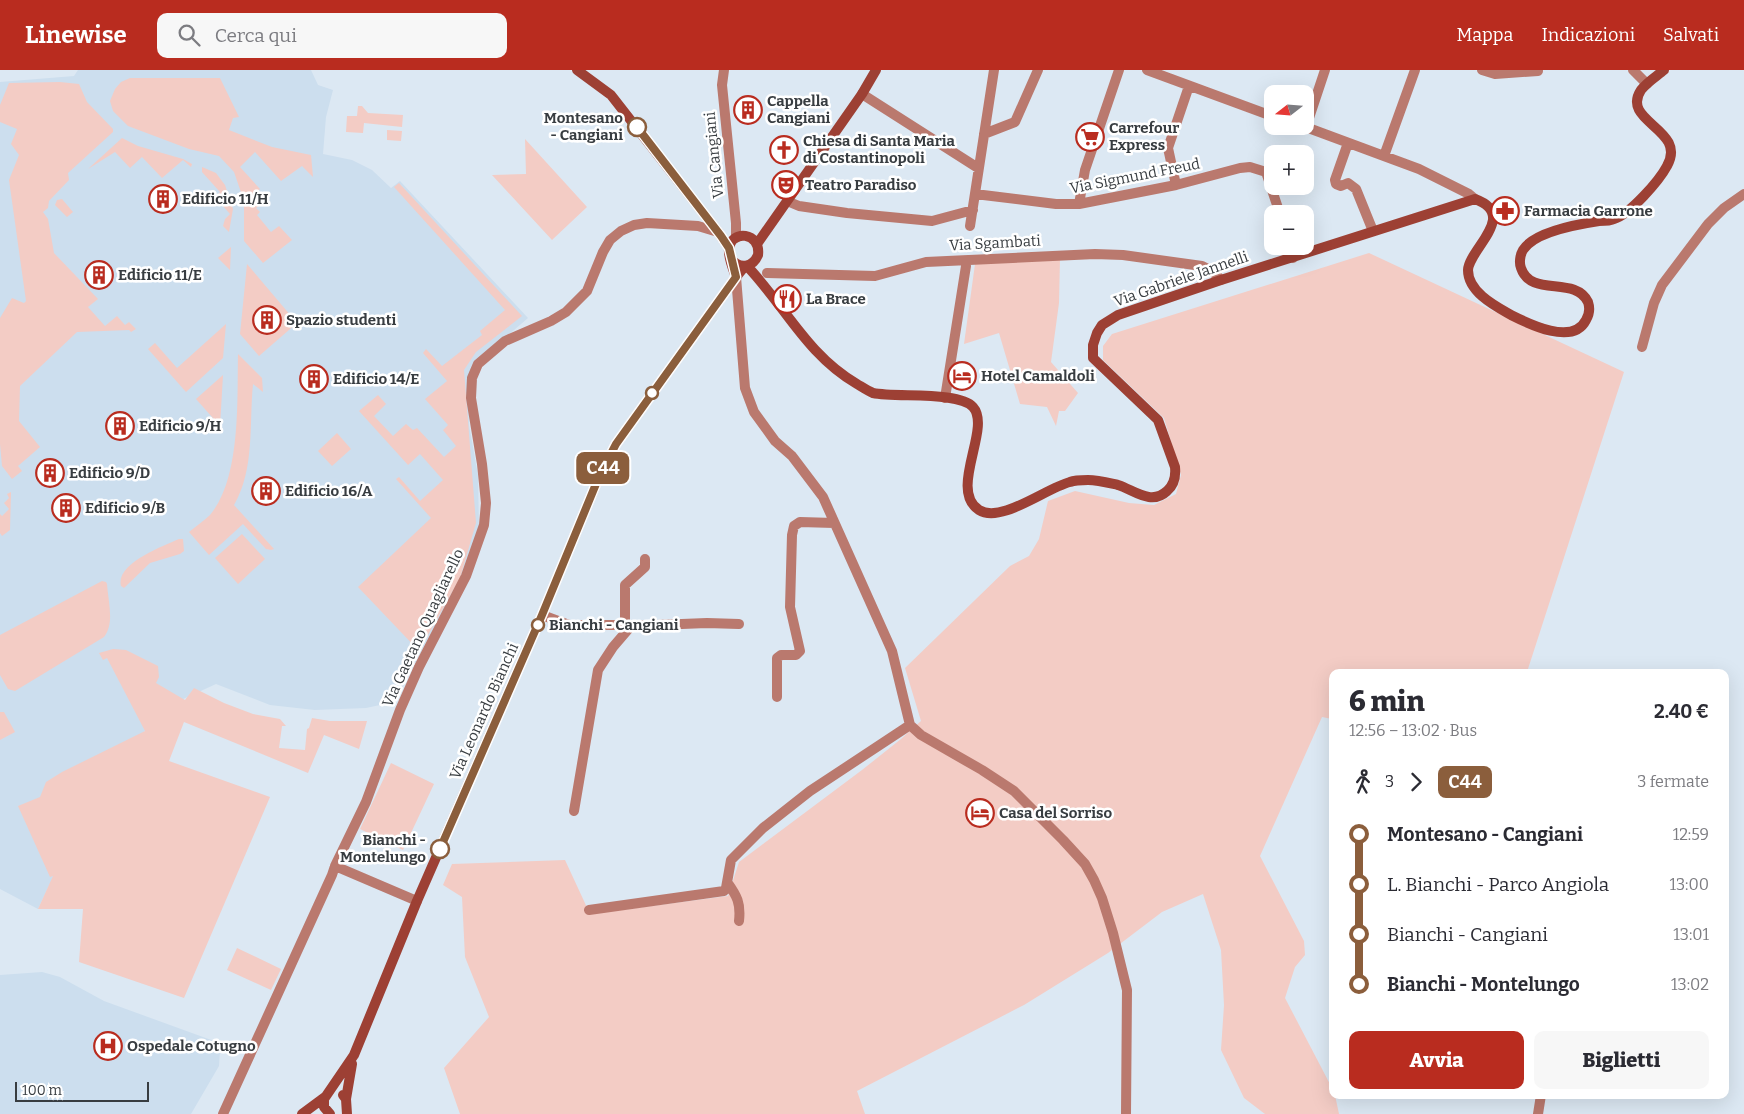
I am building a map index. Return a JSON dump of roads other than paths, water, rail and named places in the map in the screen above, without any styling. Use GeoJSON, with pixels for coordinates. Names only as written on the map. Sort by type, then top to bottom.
{"type":"FeatureCollection","features":[{"type":"Feature","properties":{"kind":"main road"},"geometry":{"type":"LineString","coordinates":[[578,70],[612,95],[718,232],[730,254],[738,265],[749,264],[759,252],[757,244],[750,237],[740,236],[731,242],[730,254],[736,277]]}},
{"type":"Feature","properties":{"kind":"main road"},"geometry":{"type":"LineString","coordinates":[[757,244],[862,94],[876,70]]}},
{"type":"Feature","properties":{"kind":"main road"},"geometry":{"type":"LineString","coordinates":[[1475,199],[1484,202],[1490,209],[1492,218],[1489,233],[1470,261],[1468,272],[1470,281],[1479,292],[1497,307],[1532,325],[1554,332],[1572,331],[1579,328],[1588,317],[1588,302],[1580,292],[1564,286],[1536,284],[1529,280],[1521,267],[1520,259],[1522,252],[1527,245],[1544,235],[1577,225],[1613,220],[1626,214],[1635,206],[1668,166],[1671,155],[1669,141],[1664,134],[1649,123],[1639,108],[1638,98],[1641,90],[1664,70]]}},
{"type":"Feature","properties":{"kind":"main road","name":"Via Gabriele Jannelli"},"geometry":{"type":"LineString","coordinates":[[749,264],[764,278],[822,358],[845,377],[872,393],[945,398],[968,402],[973,406],[978,418],[967,487],[970,501],[981,511],[996,513],[1070,482],[1090,480],[1119,485],[1150,498],[1164,494],[1170,489],[1175,475],[1175,467],[1158,420],[1094,358],[1093,345],[1102,325],[1118,315],[1221,280],[1475,199]]}},
{"type":"Feature","properties":{"kind":"main road","name":"Via Leonardo Bianchi"},"geometry":{"type":"LineString","coordinates":[[302,1114],[327,1095],[354,1055],[417,901],[542,615],[598,479],[616,444],[736,277],[749,264]]}},
{"type":"Feature","properties":{"kind":"main road","name":"Via Leonardo Bianchi"},"geometry":{"type":"LineString","coordinates":[[346,1106],[354,1055]]}},
{"type":"Feature","properties":{"kind":"main road"},"geometry":{"type":"LineString","coordinates":[[326,1114],[323,1105],[327,1095],[332,1092],[339,1092],[346,1106],[345,1110],[340,1114]]}},
{"type":"Feature","properties":{"kind":"street","name":"Via Cangiani"},"geometry":{"type":"LineString","coordinates":[[724,70],[722,86],[736,238]]}},
{"type":"Feature","properties":{"kind":"street"},"geometry":{"type":"LineString","coordinates":[[970,226],[994,70]]}},
{"type":"Feature","properties":{"kind":"street"},"geometry":{"type":"LineString","coordinates":[[984,134],[1015,122],[1038,70]]}},
{"type":"Feature","properties":{"kind":"street"},"geometry":{"type":"LineString","coordinates":[[1078,204],[1085,170],[1119,70]]}},
{"type":"Feature","properties":{"kind":"street"},"geometry":{"type":"LineString","coordinates":[[1147,70],[1264,113]]}},
{"type":"Feature","properties":{"kind":"street"},"geometry":{"type":"LineString","coordinates":[[1314,100],[1325,70]]}},
{"type":"Feature","properties":{"kind":"street"},"geometry":{"type":"LineString","coordinates":[[1384,156],[1415,70]]}},
{"type":"Feature","properties":{"kind":"street"},"geometry":{"type":"LineString","coordinates":[[1482,70],[1495,74],[1538,71]]}},
{"type":"Feature","properties":{"kind":"street"},"geometry":{"type":"LineString","coordinates":[[1633,70],[1647,84]]}},
{"type":"Feature","properties":{"kind":"street"},"geometry":{"type":"LineString","coordinates":[[1176,186],[1168,148],[1189,86]]}},
{"type":"Feature","properties":{"kind":"street"},"geometry":{"type":"LineString","coordinates":[[862,94],[978,168]]}},
{"type":"Feature","properties":{"kind":"street"},"geometry":{"type":"LineString","coordinates":[[1314,131],[1420,169],[1469,194],[1475,199]]}},
{"type":"Feature","properties":{"kind":"street"},"geometry":{"type":"LineString","coordinates":[[1348,143],[1334,180],[1336,184],[1341,186],[1348,183],[1356,189],[1373,231]]}},
{"type":"Feature","properties":{"kind":"street","name":"Via Sigmund Freud"},"geometry":{"type":"LineString","coordinates":[[975,194],[1056,204],[1078,204],[1176,186],[1240,168],[1250,167],[1266,172],[1277,205]]}},
{"type":"Feature","properties":{"kind":"street"},"geometry":{"type":"LineString","coordinates":[[1642,347],[1654,303],[1662,285],[1718,213],[1744,194]]}},
{"type":"Feature","properties":{"kind":"street"},"geometry":{"type":"LineString","coordinates":[[787,201],[799,206],[847,213],[932,221],[972,210]]}},
{"type":"Feature","properties":{"kind":"street","name":"Via Gaetano Quagliarello"},"geometry":{"type":"LineString","coordinates":[[223,1114],[335,866],[366,802],[400,710],[419,668],[466,576],[484,525],[486,503],[482,464],[471,398],[472,378],[478,364],[505,341],[551,321],[566,312],[587,291],[610,240],[621,230],[647,223],[698,226],[718,232]]}},
{"type":"Feature","properties":{"kind":"street","name":"Via Sgambati"},"geometry":{"type":"LineString","coordinates":[[764,278],[875,276],[926,262],[1094,254],[1123,255],[1202,266],[1212,271],[1221,280]]}},
{"type":"Feature","properties":{"kind":"street"},"geometry":{"type":"LineString","coordinates":[[945,398],[966,266]]}},
{"type":"Feature","properties":{"kind":"street"},"geometry":{"type":"LineString","coordinates":[[736,277],[745,388],[748,399],[754,412],[775,441],[792,456],[823,497],[892,651],[910,725],[921,736],[982,770],[1014,791],[1085,864],[1102,898],[1127,990],[1126,1114]]}},
{"type":"Feature","properties":{"kind":"street"},"geometry":{"type":"LineString","coordinates":[[777,697],[777,658],[781,654],[796,655],[800,651],[790,607],[792,535],[794,526],[800,522],[834,523]]}},
{"type":"Feature","properties":{"kind":"street"},"geometry":{"type":"LineString","coordinates":[[574,811],[598,670],[628,626],[625,585],[644,567],[645,559]]}},
{"type":"Feature","properties":{"kind":"street"},"geometry":{"type":"LineString","coordinates":[[542,615],[569,625],[739,624]]}},
{"type":"Feature","properties":{"kind":"street"},"geometry":{"type":"LineString","coordinates":[[589,910],[724,891],[731,860],[763,828],[810,791],[910,725]]}},
{"type":"Feature","properties":{"kind":"street"},"geometry":{"type":"LineString","coordinates":[[335,866],[417,901]]}},
{"type":"Feature","properties":{"kind":"street"},"geometry":{"type":"LineString","coordinates":[[727,882],[736,896],[740,909],[739,921]]}},
{"type":"Feature","properties":{"kind":"street"},"geometry":{"type":"LineString","coordinates":[[1538,1114],[1541,1099]]}},
{"type":"Feature","properties":{"kind":"place","name":"Cappella Cangiani"},"geometry":{"type":"Point","coordinates":[748,110]}},
{"type":"Feature","properties":{"kind":"place","name":"Montesano - Cangiani"},"geometry":{"type":"Point","coordinates":[637,127]}},
{"type":"Feature","properties":{"kind":"place","name":"Carrefour Express"},"geometry":{"type":"Point","coordinates":[1090,137]}},
{"type":"Feature","properties":{"kind":"place","name":"Chiesa di Santa Maria di Costantinopoli"},"geometry":{"type":"Point","coordinates":[784,150]}},
{"type":"Feature","properties":{"kind":"place","name":"Teatro Paradiso"},"geometry":{"type":"Point","coordinates":[786,185]}},
{"type":"Feature","properties":{"kind":"place","name":"Edificio 11/H"},"geometry":{"type":"Point","coordinates":[163,199]}},
{"type":"Feature","properties":{"kind":"place","name":"Farmacia Garrone"},"geometry":{"type":"Point","coordinates":[1505,211]}},
{"type":"Feature","properties":{"kind":"place","name":"Edificio 11/E"},"geometry":{"type":"Point","coordinates":[99,275]}},
{"type":"Feature","properties":{"kind":"place","name":"La Brace"},"geometry":{"type":"Point","coordinates":[787,299]}},
{"type":"Feature","properties":{"kind":"place","name":"Spazio studenti"},"geometry":{"type":"Point","coordinates":[267,320]}},
{"type":"Feature","properties":{"kind":"place","name":"Hotel Camaldoli"},"geometry":{"type":"Point","coordinates":[962,376]}},
{"type":"Feature","properties":{"kind":"place","name":"Edificio 14/E"},"geometry":{"type":"Point","coordinates":[314,379]}},
{"type":"Feature","properties":{"kind":"place","name":"Edificio 9/H"},"geometry":{"type":"Point","coordinates":[120,426]}},
{"type":"Feature","properties":{"kind":"place","name":"Edificio 9/D"},"geometry":{"type":"Point","coordinates":[50,473]}},
{"type":"Feature","properties":{"kind":"place","name":"Edificio 16/A"},"geometry":{"type":"Point","coordinates":[266,491]}},
{"type":"Feature","properties":{"kind":"place","name":"Edificio 9/B"},"geometry":{"type":"Point","coordinates":[66,508]}},
{"type":"Feature","properties":{"kind":"place","name":"Bianchi - Cangiani"},"geometry":{"type":"Point","coordinates":[538,625]}},
{"type":"Feature","properties":{"kind":"place","name":"Casa del Sorriso"},"geometry":{"type":"Point","coordinates":[980,813]}},
{"type":"Feature","properties":{"kind":"place","name":"Bianchi - Montelungo"},"geometry":{"type":"Point","coordinates":[440,849]}},
{"type":"Feature","properties":{"kind":"place","name":"Ospedale Cotugno"},"geometry":{"type":"Point","coordinates":[108,1046]}}]}
